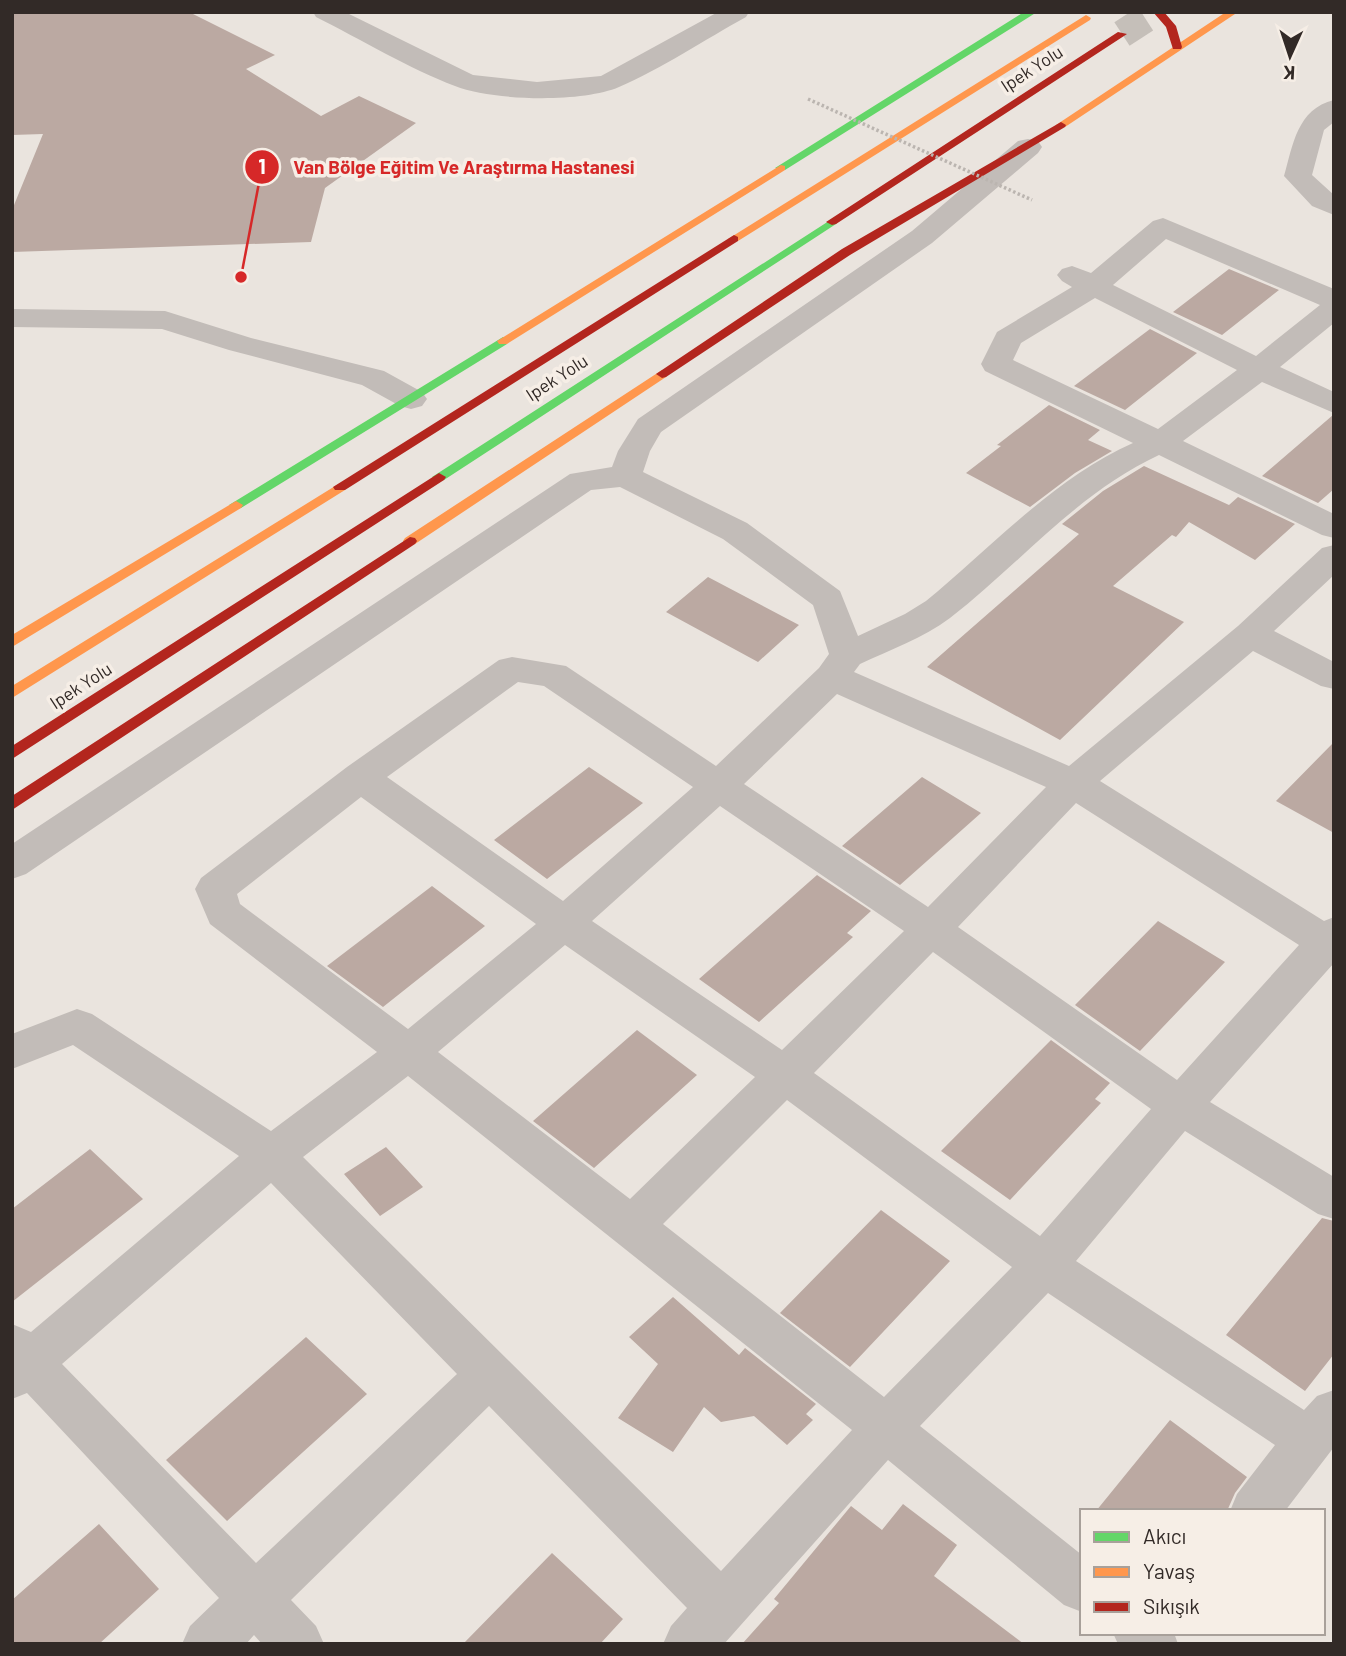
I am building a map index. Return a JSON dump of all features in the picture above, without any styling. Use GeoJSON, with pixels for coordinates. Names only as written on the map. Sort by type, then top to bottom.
{"type":"FeatureCollection","features":[{"type":"Feature","properties":{"kind":"main road"},"geometry":{"type":"LineString","coordinates":[[12,642],[411,399],[1032,12]]}},
{"type":"Feature","properties":{"kind":"main road"},"geometry":{"type":"LineString","coordinates":[[1158,12],[1171,26],[1177,47]]}},
{"type":"Feature","properties":{"kind":"main road"},"geometry":{"type":"LineString","coordinates":[[12,804],[846,252],[1032,144],[1233,12]]}},
{"type":"Feature","properties":{"kind":"main road","name":"Ipek Yolu"},"geometry":{"type":"LineString","coordinates":[[12,693],[1086,18]]}},
{"type":"Feature","properties":{"kind":"main road","name":"Ipek Yolu"},"geometry":{"type":"LineString","coordinates":[[12,754],[1122,34]]}},
{"type":"Feature","properties":{"kind":"street"},"geometry":{"type":"LineString","coordinates":[[325,12],[465,82],[489,87],[537,90],[587,87],[609,82],[737,12]]}},
{"type":"Feature","properties":{"kind":"street"},"geometry":{"type":"LineString","coordinates":[[1334,108],[1311,127],[1298,176],[1334,207]]}},
{"type":"Feature","properties":{"kind":"street"},"geometry":{"type":"LineString","coordinates":[[625,476],[634,451],[649,426],[922,237],[1032,144]]}},
{"type":"Feature","properties":{"kind":"street"},"geometry":{"type":"LineString","coordinates":[[1334,300],[1163,227],[1081,280],[1008,338],[996,364],[1334,527]]}},
{"type":"Feature","properties":{"kind":"street"},"geometry":{"type":"LineString","coordinates":[[1081,280],[1334,404]]}},
{"type":"Feature","properties":{"kind":"street"},"geometry":{"type":"LineString","coordinates":[[298,1644],[18,1361],[272,1155],[409,1052],[564,923],[720,785],[839,666],[935,611],[1076,493],[1142,450],[1160,443],[1259,369],[1334,308]]}},
{"type":"Feature","properties":{"kind":"street"},"geometry":{"type":"LineString","coordinates":[[12,318],[165,320],[240,344],[373,378],[411,399]]}},
{"type":"Feature","properties":{"kind":"street"},"geometry":{"type":"LineString","coordinates":[[12,864],[582,481],[625,476],[735,531],[828,599],[839,666]]}},
{"type":"Feature","properties":{"kind":"street"},"geometry":{"type":"LineString","coordinates":[[632,1226],[931,929],[1073,783],[1250,634],[1334,556]]}},
{"type":"Feature","properties":{"kind":"street"},"geometry":{"type":"LineString","coordinates":[[1250,634],[1334,677]]}},
{"type":"Feature","properties":{"kind":"street"},"geometry":{"type":"LineString","coordinates":[[12,1052],[76,1026],[272,1155],[490,1374],[706,1626],[886,1428],[1044,1265],[1180,1106],[1331,941],[1073,783],[839,666]]}},
{"type":"Feature","properties":{"kind":"street"},"geometry":{"type":"LineString","coordinates":[[1080,1585],[632,1226],[409,1052],[224,913],[215,888],[360,777],[512,669],[553,675],[931,929],[1180,1106],[1334,1200]]}},
{"type":"Feature","properties":{"kind":"street"},"geometry":{"type":"LineString","coordinates":[[360,777],[564,923],[785,1075],[1044,1265],[1321,1426],[1257,1509]]}},
{"type":"Feature","properties":{"kind":"street"},"geometry":{"type":"LineString","coordinates":[[208,1644],[490,1374]]}},
{"type":"Feature","properties":{"kind":"path"},"geometry":{"type":"LineString","coordinates":[[808,100],[1032,200]]}},
{"type":"Feature","properties":{"kind":"building"},"geometry":{"type":"Polygon","coordinates":[[[12,12],[189,12],[275,55],[246,69],[321,116],[359,96],[416,123],[325,188],[311,242],[12,252],[12,210],[43,134],[12,135],[12,12]]]}},
{"type":"Feature","properties":{"kind":"building"},"geometry":{"type":"Polygon","coordinates":[[[1229,269],[1279,290],[1222,335],[1173,312],[1229,269]]]}},
{"type":"Feature","properties":{"kind":"building"},"geometry":{"type":"Polygon","coordinates":[[[1150,329],[1197,353],[1125,410],[1074,386],[1150,329]]]}},
{"type":"Feature","properties":{"kind":"building"},"geometry":{"type":"Polygon","coordinates":[[[1049,405],[1100,430],[1088,440],[1112,451],[1075,473],[1030,507],[966,473],[1001,446],[997,445],[1049,405]]]}},
{"type":"Feature","properties":{"kind":"building"},"geometry":{"type":"Polygon","coordinates":[[[1333,415],[1334,489],[1318,503],[1262,476],[1333,415]]]}},
{"type":"Feature","properties":{"kind":"building"},"geometry":{"type":"Polygon","coordinates":[[[1144,466],[1229,505],[1238,497],[1295,524],[1255,560],[1189,522],[1176,537],[1172,535],[1113,586],[1184,622],[1060,740],[927,667],[1079,534],[1062,524],[1103,491],[1144,466]]]}},
{"type":"Feature","properties":{"kind":"building"},"geometry":{"type":"Polygon","coordinates":[[[708,577],[799,625],[758,662],[666,612],[708,577]]]}},
{"type":"Feature","properties":{"kind":"building"},"geometry":{"type":"Polygon","coordinates":[[[1334,742],[1334,833],[1276,801],[1334,742]]]}},
{"type":"Feature","properties":{"kind":"building"},"geometry":{"type":"Polygon","coordinates":[[[589,767],[643,803],[547,879],[494,840],[589,767]]]}},
{"type":"Feature","properties":{"kind":"building"},"geometry":{"type":"Polygon","coordinates":[[[922,777],[981,813],[900,885],[842,846],[922,777]]]}},
{"type":"Feature","properties":{"kind":"building"},"geometry":{"type":"Polygon","coordinates":[[[817,875],[871,911],[847,933],[853,937],[759,1022],[699,979],[817,875]]]}},
{"type":"Feature","properties":{"kind":"building"},"geometry":{"type":"Polygon","coordinates":[[[432,886],[485,926],[383,1007],[327,966],[432,886]]]}},
{"type":"Feature","properties":{"kind":"building"},"geometry":{"type":"Polygon","coordinates":[[[1158,921],[1225,962],[1140,1051],[1075,1005],[1158,921]]]}},
{"type":"Feature","properties":{"kind":"building"},"geometry":{"type":"Polygon","coordinates":[[[637,1030],[697,1075],[594,1168],[533,1121],[637,1030]]]}},
{"type":"Feature","properties":{"kind":"building"},"geometry":{"type":"Polygon","coordinates":[[[1051,1040],[1110,1083],[1095,1099],[1101,1103],[1010,1200],[941,1151],[1051,1040]]]}},
{"type":"Feature","properties":{"kind":"building"},"geometry":{"type":"Polygon","coordinates":[[[386,1147],[423,1187],[380,1216],[344,1174],[386,1147]]]}},
{"type":"Feature","properties":{"kind":"building"},"geometry":{"type":"Polygon","coordinates":[[[90,1149],[143,1199],[12,1302],[12,1209],[90,1149]]]}},
{"type":"Feature","properties":{"kind":"building"},"geometry":{"type":"Polygon","coordinates":[[[881,1210],[950,1261],[850,1367],[780,1313],[881,1210]]]}},
{"type":"Feature","properties":{"kind":"building"},"geometry":{"type":"Polygon","coordinates":[[[1322,1218],[1334,1221],[1334,1354],[1305,1391],[1226,1335],[1322,1218]]]}},
{"type":"Feature","properties":{"kind":"building"},"geometry":{"type":"Polygon","coordinates":[[[673,1297],[739,1355],[745,1348],[816,1404],[806,1414],[813,1420],[787,1445],[754,1416],[721,1422],[704,1407],[673,1452],[618,1418],[658,1364],[629,1337],[673,1297]]]}},
{"type":"Feature","properties":{"kind":"building"},"geometry":{"type":"Polygon","coordinates":[[[306,1337],[367,1394],[227,1521],[166,1460],[306,1337]]]}},
{"type":"Feature","properties":{"kind":"building"},"geometry":{"type":"Polygon","coordinates":[[[1170,1420],[1247,1477],[1228,1509],[1098,1509],[1170,1420]]]}},
{"type":"Feature","properties":{"kind":"building"},"geometry":{"type":"Polygon","coordinates":[[[903,1504],[957,1545],[934,1576],[1024,1644],[742,1644],[779,1603],[774,1599],[851,1506],[882,1530],[903,1504]]]}},
{"type":"Feature","properties":{"kind":"building"},"geometry":{"type":"Polygon","coordinates":[[[99,1524],[159,1589],[99,1644],[12,1644],[12,1600],[99,1524]]]}},
{"type":"Feature","properties":{"kind":"building"},"geometry":{"type":"Polygon","coordinates":[[[552,1553],[623,1619],[600,1644],[463,1644],[552,1553]]]}},
{"type":"Feature","properties":{"kind":"tunnel"},"geometry":{"type":"LineString","coordinates":[[1122,34],[1156,12]]}},
{"type":"Feature","properties":{"kind":"traffic: fast"},"geometry":{"type":"LineString","coordinates":[[781,168],[1032,12]]}},
{"type":"Feature","properties":{"kind":"traffic: fast"},"geometry":{"type":"LineString","coordinates":[[439,477],[832,222]]}},
{"type":"Feature","properties":{"kind":"traffic: fast"},"geometry":{"type":"LineString","coordinates":[[236,505],[503,341]]}},
{"type":"Feature","properties":{"kind":"traffic: slow"},"geometry":{"type":"LineString","coordinates":[[1061,125],[1233,12]]}},
{"type":"Feature","properties":{"kind":"traffic: slow"},"geometry":{"type":"LineString","coordinates":[[734,239],[1086,18]]}},
{"type":"Feature","properties":{"kind":"traffic: slow"},"geometry":{"type":"LineString","coordinates":[[503,341],[781,168]]}},
{"type":"Feature","properties":{"kind":"traffic: slow"},"geometry":{"type":"LineString","coordinates":[[410,541],[662,374]]}},
{"type":"Feature","properties":{"kind":"traffic: slow"},"geometry":{"type":"LineString","coordinates":[[12,693],[340,487]]}},
{"type":"Feature","properties":{"kind":"traffic: slow"},"geometry":{"type":"LineString","coordinates":[[12,642],[236,505]]}},
{"type":"Feature","properties":{"kind":"traffic: jam"},"geometry":{"type":"LineString","coordinates":[[1158,12],[1171,26],[1177,47]]}},
{"type":"Feature","properties":{"kind":"traffic: jam"},"geometry":{"type":"LineString","coordinates":[[832,222],[1122,34]]}},
{"type":"Feature","properties":{"kind":"traffic: jam"},"geometry":{"type":"LineString","coordinates":[[662,374],[846,252],[1061,125]]}},
{"type":"Feature","properties":{"kind":"traffic: jam"},"geometry":{"type":"LineString","coordinates":[[340,487],[734,239]]}},
{"type":"Feature","properties":{"kind":"traffic: jam"},"geometry":{"type":"LineString","coordinates":[[12,754],[439,477]]}},
{"type":"Feature","properties":{"kind":"traffic: jam"},"geometry":{"type":"LineString","coordinates":[[12,804],[410,541]]}},
{"type":"Feature","properties":{"kind":"place","name":"Van Bölge Eğitim Ve Araştırma Hastanesi"},"geometry":{"type":"Point","coordinates":[241,277]}}]}
